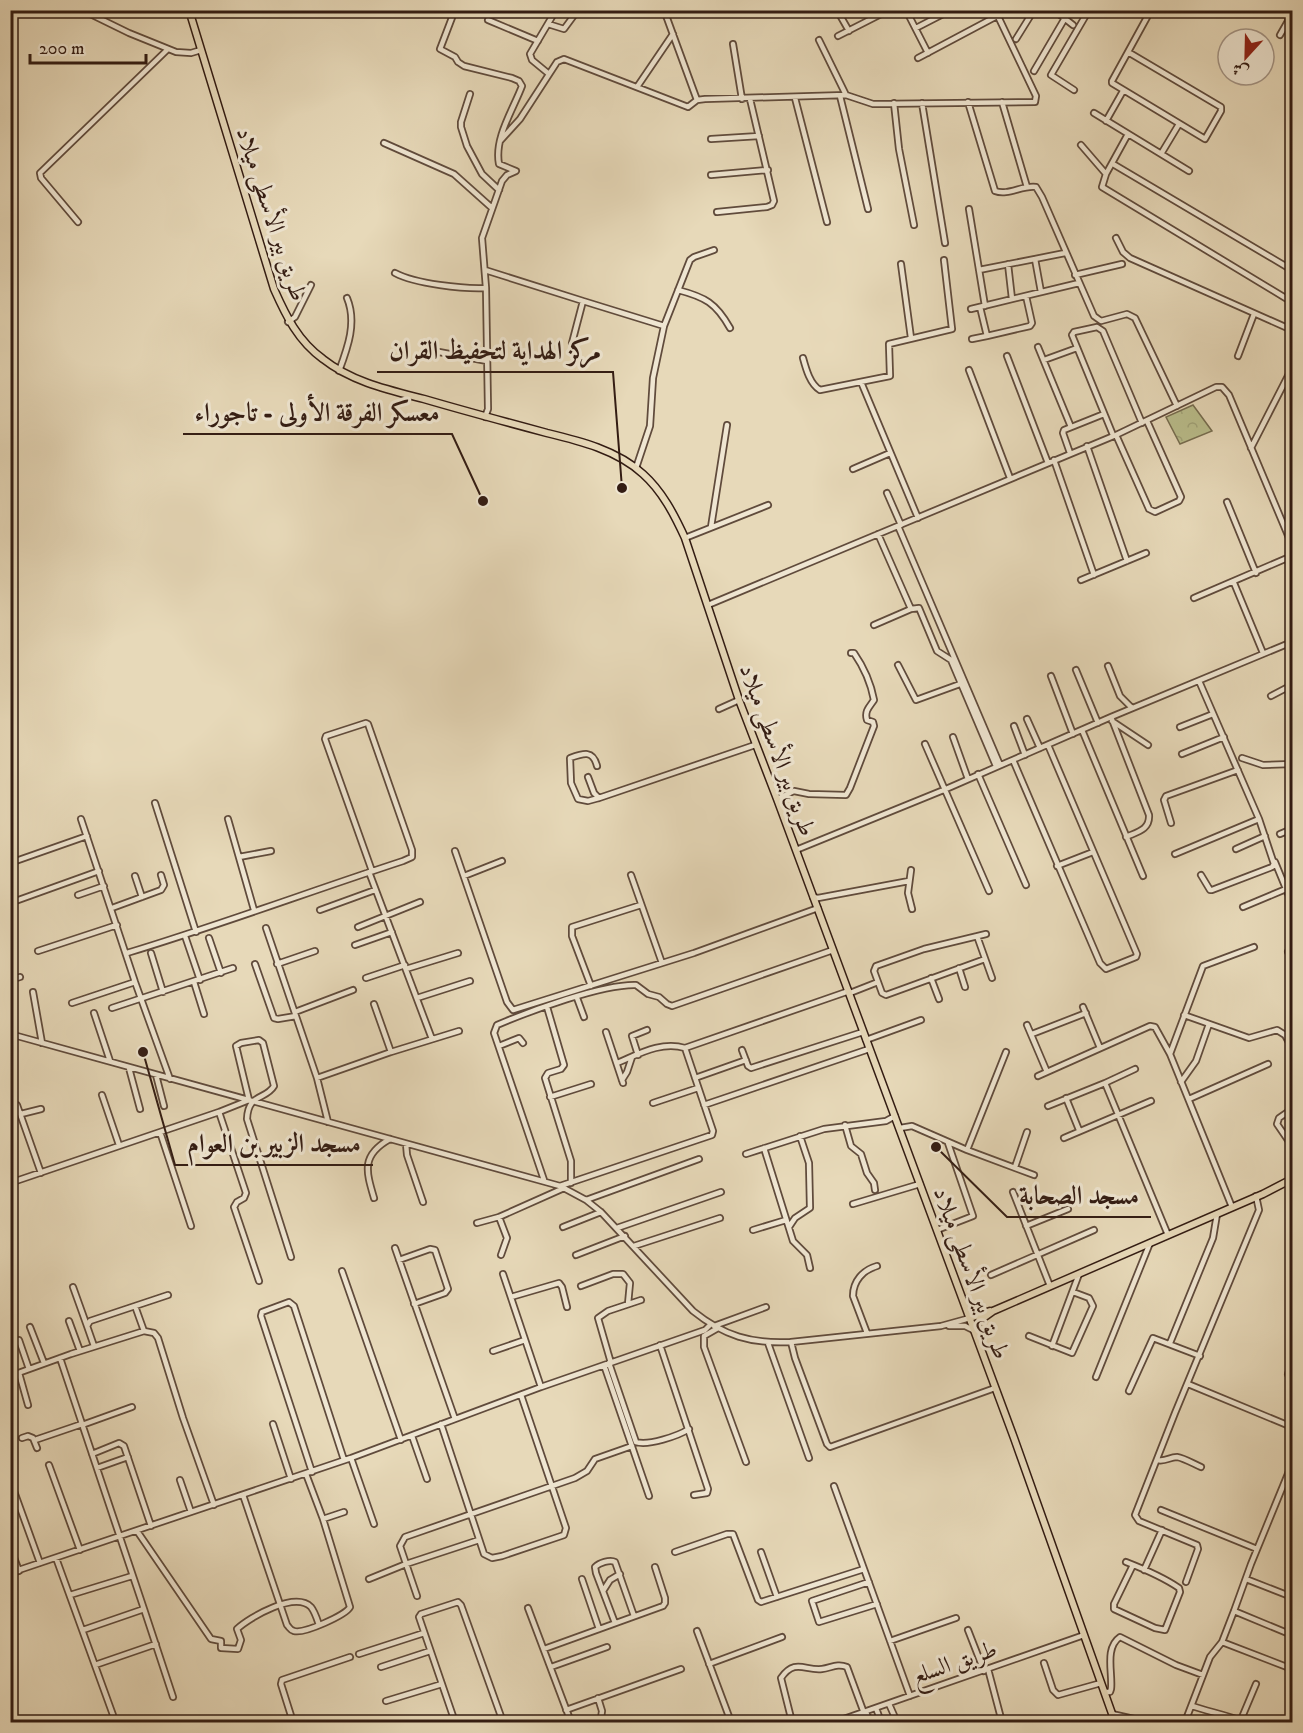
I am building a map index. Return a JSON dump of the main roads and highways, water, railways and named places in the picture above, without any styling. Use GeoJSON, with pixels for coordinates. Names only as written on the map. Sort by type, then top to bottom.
{"type":"FeatureCollection","features":[{"type":"Feature","properties":{"kind":"main road","name":"طريق بير الأسطى ميلاد"},"geometry":{"type":"LineString","coordinates":[[189,10],[274,289],[288,322],[298,335],[315,352],[339,370],[381,387],[588,445],[614,455],[636,468],[655,487],[669,506],[685,538],[755,745],[975,1331],[1115,1722]]}},
{"type":"Feature","properties":{"kind":"main road"},"geometry":{"type":"LineString","coordinates":[[970,1318],[993,1311],[1079,1274],[1257,1197],[1293,1179]]}},
{"type":"Feature","properties":{"kind":"main road"},"geometry":{"type":"LineString","coordinates":[[975,1331],[979,1322],[993,1311]]}},
{"type":"Feature","properties":{"kind":"place","name":"مركز الهداية لتحفيظ القران"},"geometry":{"type":"Point","coordinates":[622,488]}},
{"type":"Feature","properties":{"kind":"place","name":"معسكر الفرقة الأولى - تاجوراء"},"geometry":{"type":"Point","coordinates":[483,501]}},
{"type":"Feature","properties":{"kind":"place","name":"مسجد الزبير بن العوام"},"geometry":{"type":"Point","coordinates":[143,1052]}},
{"type":"Feature","properties":{"kind":"place","name":"مسجد الصحابة"},"geometry":{"type":"Point","coordinates":[936,1147]}}]}
